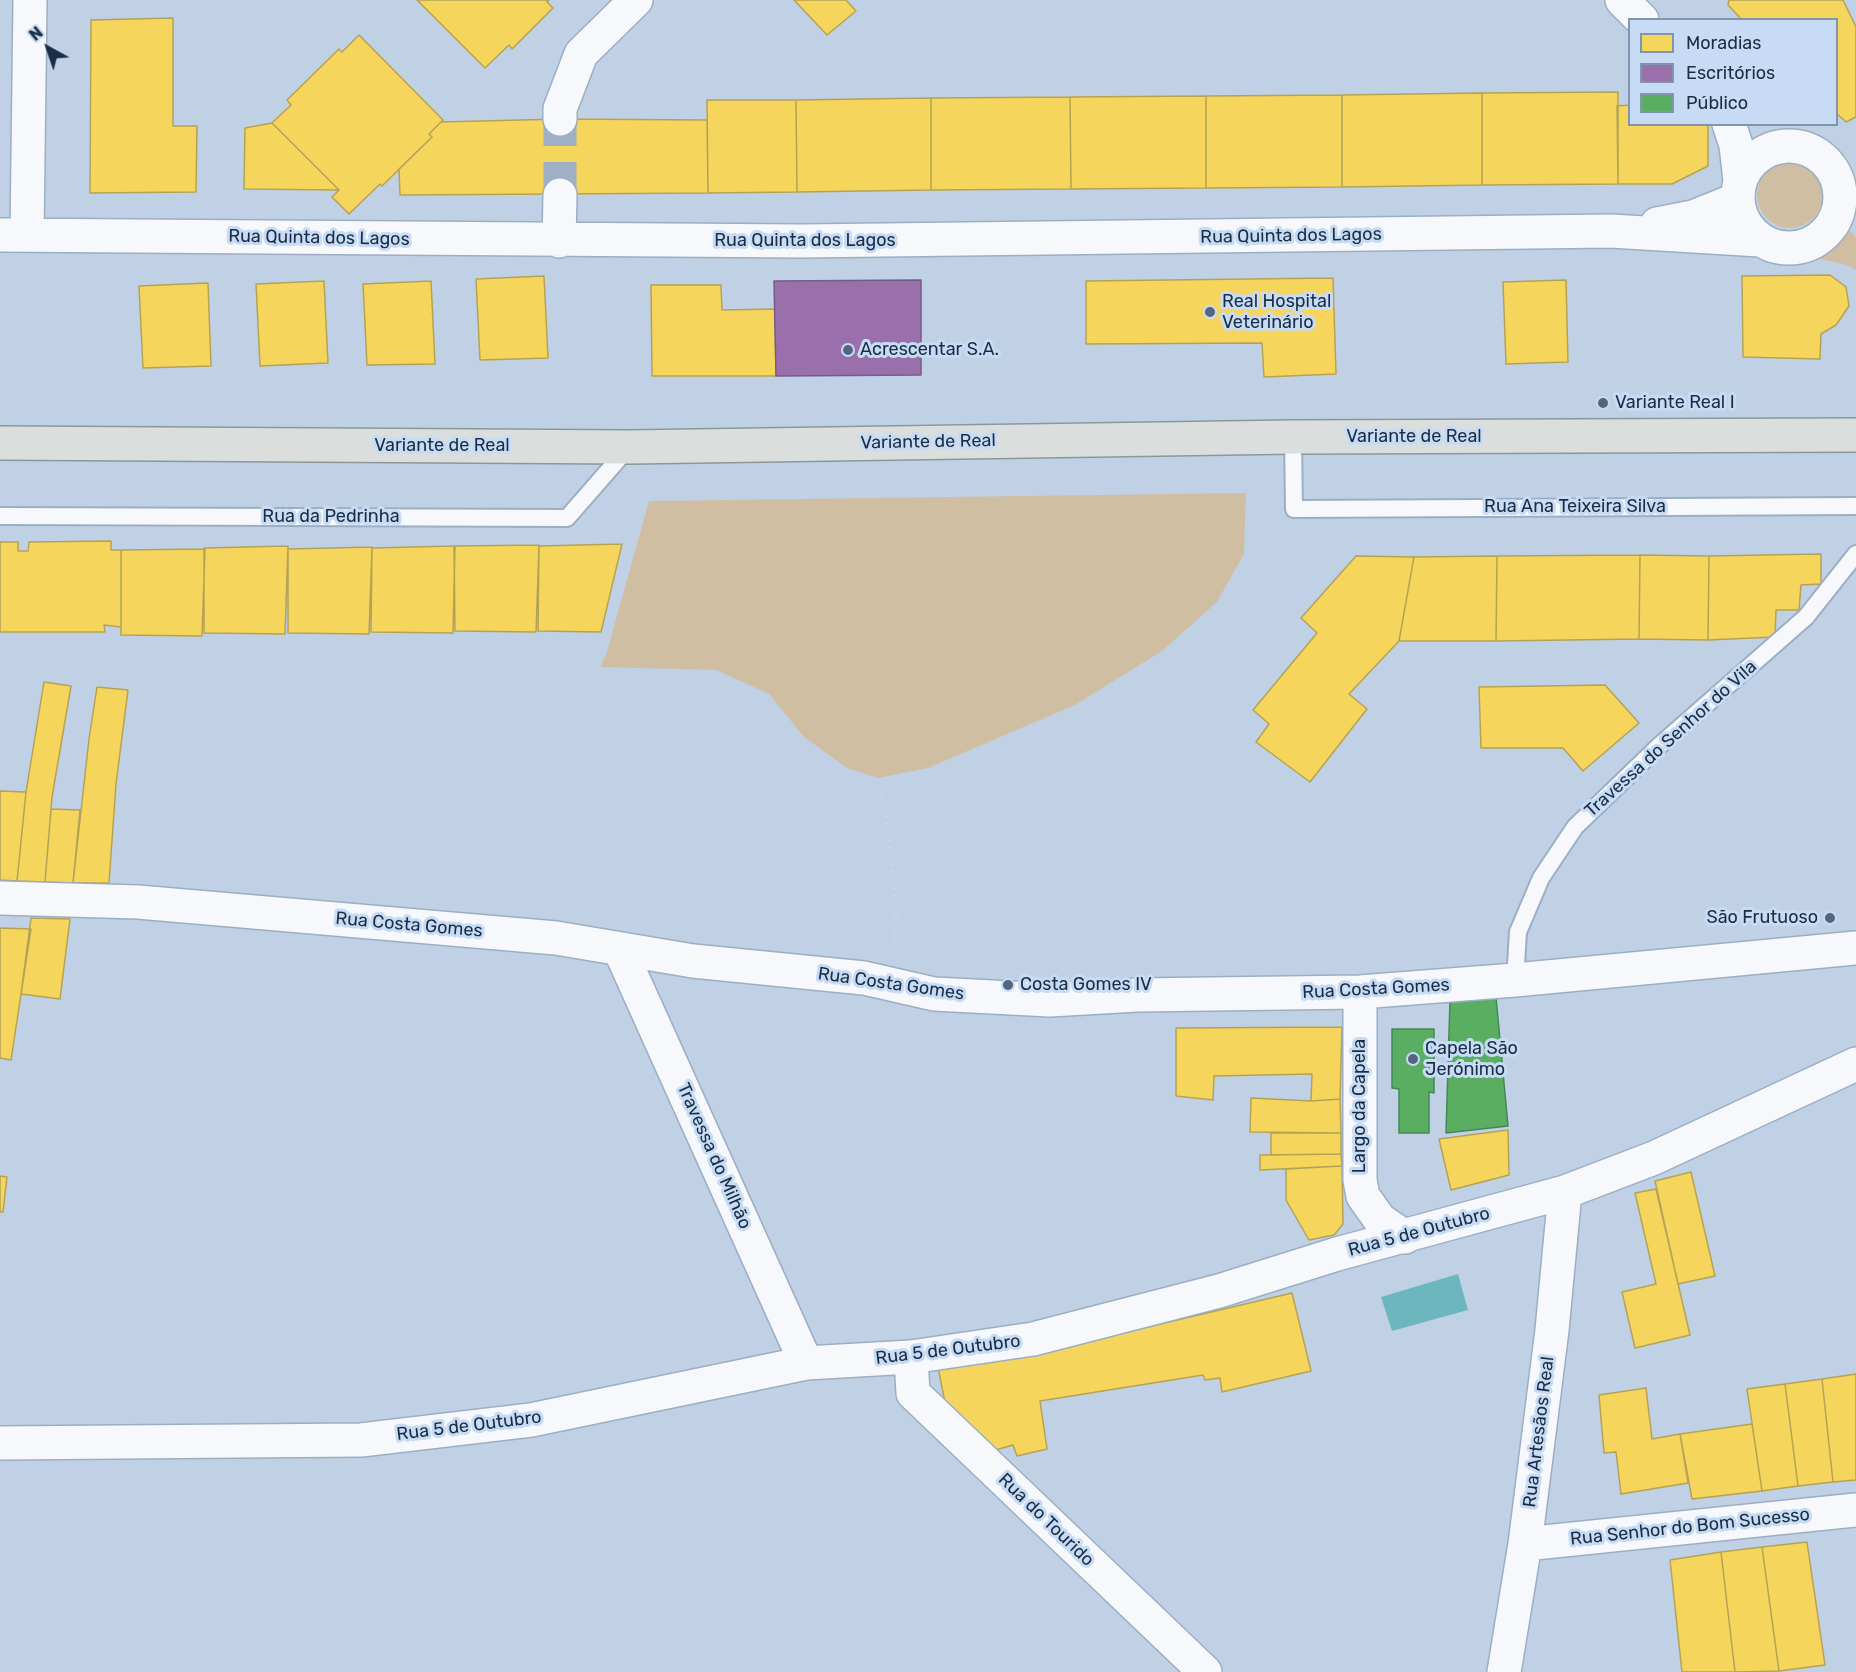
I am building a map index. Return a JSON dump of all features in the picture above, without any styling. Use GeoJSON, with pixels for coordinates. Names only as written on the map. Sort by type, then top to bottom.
{"type":"FeatureCollection","features":[{"type":"Feature","properties":{"kind":"main road","name":"Variante de Real"},"geometry":{"type":"LineString","coordinates":[[0,442],[630,447],[1293,437],[1856,435]]}},
{"type":"Feature","properties":{"kind":"street"},"geometry":{"type":"LineString","coordinates":[[13,235],[30,0]]}},
{"type":"Feature","properties":{"kind":"street"},"geometry":{"type":"LineString","coordinates":[[560,119],[560,110],[581,54],[636,0]]}},
{"type":"Feature","properties":{"kind":"street"},"geometry":{"type":"LineString","coordinates":[[1622,0],[1639,18]]}},
{"type":"Feature","properties":{"kind":"street"},"geometry":{"type":"LineString","coordinates":[[1730,126],[1736,144],[1743,222],[1760,240]]}},
{"type":"Feature","properties":{"kind":"street"},"geometry":{"type":"LineString","coordinates":[[1611,231],[1760,240],[1782,248],[1807,246],[1828,232],[1839,211],[1848,206],[1833,169],[1823,158],[1777,126]]}},
{"type":"Feature","properties":{"kind":"street"},"geometry":{"type":"LineString","coordinates":[[1611,231],[1693,217],[1739,190],[1753,161],[1774,148],[1792,146],[1809,150]]}},
{"type":"Feature","properties":{"kind":"street"},"geometry":{"type":"LineString","coordinates":[[559,241],[560,195]]}},
{"type":"Feature","properties":{"kind":"street","name":"Rua Quinta dos Lagos"},"geometry":{"type":"LineString","coordinates":[[13,235],[559,241],[1166,238],[1611,231]]}},
{"type":"Feature","properties":{"kind":"street","name":"Rua Costa Gomes"},"geometry":{"type":"LineString","coordinates":[[0,898],[150,903],[556,938],[693,961],[864,978],[934,994],[1050,1000],[1137,995],[1360,992],[1856,948]]}},
{"type":"Feature","properties":{"kind":"street","name":"Travessa do Milhão"},"geometry":{"type":"LineString","coordinates":[[620,950],[806,1363]]}},
{"type":"Feature","properties":{"kind":"street","name":"Largo da Capela"},"geometry":{"type":"LineString","coordinates":[[1360,992],[1361,1188],[1363,1196],[1380,1220],[1405,1237]]}},
{"type":"Feature","properties":{"kind":"street","name":"Rua 5 de Outubro"},"geometry":{"type":"LineString","coordinates":[[0,1443],[361,1440],[531,1420],[806,1363],[911,1357],[1033,1339],[1219,1291],[1337,1254],[1565,1192],[1654,1158],[1856,1064]]}},
{"type":"Feature","properties":{"kind":"street","name":"Rua Artesãos Real"},"geometry":{"type":"LineString","coordinates":[[1504,1672],[1525,1544],[1552,1329],[1565,1192]]}},
{"type":"Feature","properties":{"kind":"street","name":"Rua do Tourido"},"geometry":{"type":"LineString","coordinates":[[911,1357],[913,1393],[1205,1672]]}},
{"type":"Feature","properties":{"kind":"street","name":"Rua Senhor do Bom Sucesso"},"geometry":{"type":"LineString","coordinates":[[1525,1544],[1856,1510]]}},
{"type":"Feature","properties":{"kind":"lane","name":"Rua Ana Teixeira Silva"},"geometry":{"type":"LineString","coordinates":[[1293,437],[1294,509],[1856,506]]}},
{"type":"Feature","properties":{"kind":"lane","name":"Rua da Pedrinha"},"geometry":{"type":"LineString","coordinates":[[0,516],[567,518],[630,447]]}},
{"type":"Feature","properties":{"kind":"lane","name":"Travessa do Senhor do Vila"},"geometry":{"type":"LineString","coordinates":[[1515,980],[1518,932],[1541,878],[1575,827],[1659,746],[1806,617],[1856,554]]}},
{"type":"Feature","properties":{"kind":"path"},"geometry":{"type":"LineString","coordinates":[[880,793],[889,836],[896,914],[893,957]]}},
{"type":"Feature","properties":{"kind":"shaded area"},"geometry":{"type":"Polygon","coordinates":[[[1784,162],[1796,162],[1808,167],[1818,177],[1823,195],[1821,208],[1808,223],[1796,228],[1784,228],[1772,223],[1762,213],[1757,201],[1757,189],[1762,177],[1772,167],[1784,162]]]}},
{"type":"Feature","properties":{"kind":"shaded area"},"geometry":{"type":"Polygon","coordinates":[[[1847,228],[1856,237],[1856,270],[1847,265],[1810,257],[1828,249],[1847,228]]]}},
{"type":"Feature","properties":{"kind":"shaded area"},"geometry":{"type":"Polygon","coordinates":[[[1246,493],[1244,554],[1217,602],[1162,651],[1075,705],[928,768],[878,778],[847,768],[804,737],[769,694],[716,670],[600,667],[606,655],[649,501],[1246,493]]]}},
{"type":"Feature","properties":{"kind":"shaded area"},"geometry":{"type":"Polygon","coordinates":[[[1458,1274],[1468,1310],[1392,1331],[1381,1297],[1458,1274]]]}},
{"type":"Feature","properties":{"kind":"building: Moradias"},"geometry":{"type":"Polygon","coordinates":[[[417,0],[549,0],[547,2],[553,8],[512,49],[509,45],[485,68],[417,0]]]}},
{"type":"Feature","properties":{"kind":"building: Moradias"},"geometry":{"type":"Polygon","coordinates":[[[794,0],[846,0],[856,11],[827,35],[794,0]]]}},
{"type":"Feature","properties":{"kind":"building: Moradias"},"geometry":{"type":"Polygon","coordinates":[[[1729,0],[1843,0],[1856,27],[1856,117],[1846,122],[1838,115],[1838,18],[1740,18],[1728,5],[1729,0]]]}},
{"type":"Feature","properties":{"kind":"building: Moradias"},"geometry":{"type":"Polygon","coordinates":[[[173,18],[173,126],[197,126],[196,192],[90,193],[91,20],[173,18]]]}},
{"type":"Feature","properties":{"kind":"building: Moradias"},"geometry":{"type":"Polygon","coordinates":[[[359,35],[443,120],[429,134],[432,137],[382,186],[380,184],[349,214],[332,197],[339,190],[272,123],[291,105],[287,100],[339,49],[342,52],[359,35]]]}},
{"type":"Feature","properties":{"kind":"building: Moradias"},"geometry":{"type":"Polygon","coordinates":[[[1618,92],[1618,184],[1482,185],[1482,93],[1618,92]]]}},
{"type":"Feature","properties":{"kind":"building: Moradias"},"geometry":{"type":"Polygon","coordinates":[[[1482,93],[1482,185],[1342,187],[1342,95],[1482,93]]]}},
{"type":"Feature","properties":{"kind":"building: Moradias"},"geometry":{"type":"Polygon","coordinates":[[[1342,95],[1342,187],[1206,188],[1206,96],[1342,95]]]}},
{"type":"Feature","properties":{"kind":"building: Moradias"},"geometry":{"type":"Polygon","coordinates":[[[1206,96],[1206,188],[1071,189],[1070,97],[1206,96]]]}},
{"type":"Feature","properties":{"kind":"building: Moradias"},"geometry":{"type":"Polygon","coordinates":[[[1070,97],[1071,189],[931,190],[931,98],[1070,97]]]}},
{"type":"Feature","properties":{"kind":"building: Moradias"},"geometry":{"type":"Polygon","coordinates":[[[931,98],[931,190],[797,192],[796,100],[931,98]]]}},
{"type":"Feature","properties":{"kind":"building: Moradias"},"geometry":{"type":"Polygon","coordinates":[[[707,100],[796,100],[797,192],[708,193],[707,100]]]}},
{"type":"Feature","properties":{"kind":"building: Moradias"},"geometry":{"type":"Polygon","coordinates":[[[1628,105],[1628,126],[1708,126],[1708,166],[1672,184],[1618,184],[1617,106],[1628,105]]]}},
{"type":"Feature","properties":{"kind":"building: Moradias"},"geometry":{"type":"Polygon","coordinates":[[[560,119],[707,120],[708,193],[400,195],[399,169],[432,137],[429,134],[441,122],[560,119]]]}},
{"type":"Feature","properties":{"kind":"building: Moradias"},"geometry":{"type":"Polygon","coordinates":[[[272,123],[339,190],[244,189],[245,128],[272,123]]]}},
{"type":"Feature","properties":{"kind":"building: Moradias"},"geometry":{"type":"Polygon","coordinates":[[[1830,275],[1846,287],[1849,306],[1836,325],[1821,334],[1820,359],[1743,357],[1742,276],[1830,275]]]}},
{"type":"Feature","properties":{"kind":"building: Moradias"},"geometry":{"type":"Polygon","coordinates":[[[544,276],[548,358],[480,360],[476,279],[544,276]]]}},
{"type":"Feature","properties":{"kind":"building: Moradias","name":"Real Hospital Veterinário"},"geometry":{"type":"Polygon","coordinates":[[[1333,278],[1336,374],[1264,377],[1262,343],[1086,344],[1086,281],[1333,278]]]}},
{"type":"Feature","properties":{"kind":"building: Moradias"},"geometry":{"type":"Polygon","coordinates":[[[1566,280],[1568,362],[1506,364],[1503,282],[1566,280]]]}},
{"type":"Feature","properties":{"kind":"building: Moradias"},"geometry":{"type":"Polygon","coordinates":[[[324,281],[328,363],[260,366],[256,284],[324,281]]]}},
{"type":"Feature","properties":{"kind":"building: Moradias"},"geometry":{"type":"Polygon","coordinates":[[[431,281],[435,364],[367,365],[363,284],[431,281]]]}},
{"type":"Feature","properties":{"kind":"building: Moradias"},"geometry":{"type":"Polygon","coordinates":[[[208,283],[211,366],[143,368],[139,286],[208,283]]]}},
{"type":"Feature","properties":{"kind":"building: Moradias"},"geometry":{"type":"Polygon","coordinates":[[[651,285],[721,285],[722,310],[775,309],[776,376],[652,376],[651,285]]]}},
{"type":"Feature","properties":{"kind":"building: Moradias"},"geometry":{"type":"Polygon","coordinates":[[[111,541],[111,550],[121,550],[121,627],[104,625],[105,632],[0,632],[0,542],[18,542],[18,551],[28,551],[29,542],[111,541]]]}},
{"type":"Feature","properties":{"kind":"building: Moradias"},"geometry":{"type":"Polygon","coordinates":[[[622,544],[601,632],[538,631],[539,546],[622,544]]]}},
{"type":"Feature","properties":{"kind":"building: Moradias"},"geometry":{"type":"Polygon","coordinates":[[[539,545],[536,632],[455,631],[454,546],[539,545]]]}},
{"type":"Feature","properties":{"kind":"building: Moradias"},"geometry":{"type":"Polygon","coordinates":[[[288,546],[285,634],[204,633],[204,548],[288,546]]]}},
{"type":"Feature","properties":{"kind":"building: Moradias"},"geometry":{"type":"Polygon","coordinates":[[[455,546],[453,633],[371,632],[372,548],[455,546]]]}},
{"type":"Feature","properties":{"kind":"building: Moradias"},"geometry":{"type":"Polygon","coordinates":[[[372,547],[369,634],[288,633],[288,549],[372,547]]]}},
{"type":"Feature","properties":{"kind":"building: Moradias"},"geometry":{"type":"Polygon","coordinates":[[[205,549],[202,636],[121,635],[121,550],[205,549]]]}},
{"type":"Feature","properties":{"kind":"building: Moradias"},"geometry":{"type":"Polygon","coordinates":[[[1821,554],[1821,584],[1801,585],[1799,610],[1776,610],[1775,637],[1708,640],[1709,556],[1821,554]]]}},
{"type":"Feature","properties":{"kind":"building: Moradias"},"geometry":{"type":"Polygon","coordinates":[[[1640,555],[1639,639],[1496,641],[1497,556],[1640,555]]]}},
{"type":"Feature","properties":{"kind":"building: Moradias"},"geometry":{"type":"Polygon","coordinates":[[[1640,555],[1709,556],[1708,640],[1639,639],[1640,555]]]}},
{"type":"Feature","properties":{"kind":"building: Moradias"},"geometry":{"type":"Polygon","coordinates":[[[1356,556],[1414,557],[1399,641],[1349,694],[1367,709],[1310,782],[1256,742],[1269,724],[1253,710],[1317,633],[1301,618],[1356,556]]]}},
{"type":"Feature","properties":{"kind":"building: Moradias"},"geometry":{"type":"Polygon","coordinates":[[[1497,556],[1496,641],[1399,641],[1414,557],[1497,556]]]}},
{"type":"Feature","properties":{"kind":"building: Moradias"},"geometry":{"type":"Polygon","coordinates":[[[44,682],[71,686],[52,797],[45,882],[17,881],[26,792],[44,682]]]}},
{"type":"Feature","properties":{"kind":"building: Moradias"},"geometry":{"type":"Polygon","coordinates":[[[1605,685],[1639,723],[1583,771],[1563,748],[1481,748],[1479,687],[1605,685]]]}},
{"type":"Feature","properties":{"kind":"building: Moradias"},"geometry":{"type":"Polygon","coordinates":[[[97,687],[128,690],[116,784],[109,883],[73,883],[89,739],[97,687]]]}},
{"type":"Feature","properties":{"kind":"building: Moradias"},"geometry":{"type":"Polygon","coordinates":[[[0,791],[26,792],[17,881],[0,880],[0,791]]]}},
{"type":"Feature","properties":{"kind":"building: Moradias"},"geometry":{"type":"Polygon","coordinates":[[[51,809],[80,810],[73,883],[45,882],[51,809]]]}},
{"type":"Feature","properties":{"kind":"building: Moradias"},"geometry":{"type":"Polygon","coordinates":[[[31,918],[70,919],[60,999],[21,994],[31,918]]]}},
{"type":"Feature","properties":{"kind":"building: Moradias"},"geometry":{"type":"Polygon","coordinates":[[[0,928],[31,929],[11,1060],[0,1058],[0,928]]]}},
{"type":"Feature","properties":{"kind":"building: Moradias"},"geometry":{"type":"Polygon","coordinates":[[[1342,1027],[1340,1099],[1311,1101],[1312,1074],[1214,1076],[1213,1100],[1176,1096],[1176,1028],[1342,1027]]]}},
{"type":"Feature","properties":{"kind":"building: Moradias"},"geometry":{"type":"Polygon","coordinates":[[[1251,1098],[1311,1101],[1340,1099],[1341,1133],[1250,1132],[1251,1098]]]}},
{"type":"Feature","properties":{"kind":"building: Moradias"},"geometry":{"type":"Polygon","coordinates":[[[1508,1130],[1509,1175],[1451,1190],[1439,1139],[1508,1130]]]}},
{"type":"Feature","properties":{"kind":"building: Moradias"},"geometry":{"type":"Polygon","coordinates":[[[1271,1133],[1341,1133],[1341,1154],[1271,1155],[1271,1133]]]}},
{"type":"Feature","properties":{"kind":"building: Moradias"},"geometry":{"type":"Polygon","coordinates":[[[1341,1154],[1342,1166],[1260,1170],[1260,1155],[1341,1154]]]}},
{"type":"Feature","properties":{"kind":"building: Moradias"},"geometry":{"type":"Polygon","coordinates":[[[1342,1166],[1343,1224],[1334,1235],[1309,1240],[1286,1200],[1286,1169],[1342,1166]]]}},
{"type":"Feature","properties":{"kind":"building: Moradias"},"geometry":{"type":"Polygon","coordinates":[[[1691,1172],[1715,1276],[1678,1284],[1655,1181],[1691,1172]]]}},
{"type":"Feature","properties":{"kind":"building: Moradias"},"geometry":{"type":"Polygon","coordinates":[[[0,1176],[7,1177],[3,1212],[0,1212],[0,1176]]]}},
{"type":"Feature","properties":{"kind":"building: Moradias"},"geometry":{"type":"Polygon","coordinates":[[[1656,1189],[1690,1335],[1635,1348],[1622,1292],[1656,1284],[1635,1193],[1656,1189]]]}},
{"type":"Feature","properties":{"kind":"building: Moradias"},"geometry":{"type":"Polygon","coordinates":[[[1292,1293],[1311,1371],[1222,1392],[1220,1378],[1205,1380],[1203,1375],[1040,1401],[1047,1449],[1017,1456],[1013,1445],[992,1451],[946,1408],[938,1367],[1050,1350],[1292,1293]]]}},
{"type":"Feature","properties":{"kind":"building: Moradias"},"geometry":{"type":"Polygon","coordinates":[[[1856,1374],[1856,1480],[1833,1482],[1822,1379],[1856,1374]]]}},
{"type":"Feature","properties":{"kind":"building: Moradias"},"geometry":{"type":"Polygon","coordinates":[[[1822,1379],[1833,1482],[1798,1486],[1785,1384],[1822,1379]]]}},
{"type":"Feature","properties":{"kind":"building: Moradias"},"geometry":{"type":"Polygon","coordinates":[[[1785,1384],[1798,1486],[1762,1491],[1747,1389],[1785,1384]]]}},
{"type":"Feature","properties":{"kind":"building: Moradias"},"geometry":{"type":"Polygon","coordinates":[[[1646,1388],[1652,1439],[1680,1434],[1688,1483],[1621,1494],[1616,1452],[1604,1453],[1599,1395],[1646,1388]]]}},
{"type":"Feature","properties":{"kind":"building: Moradias"},"geometry":{"type":"Polygon","coordinates":[[[1752,1424],[1762,1491],[1692,1499],[1680,1434],[1752,1424]]]}},
{"type":"Feature","properties":{"kind":"building: Moradias"},"geometry":{"type":"Polygon","coordinates":[[[1807,1542],[1825,1665],[1779,1671],[1762,1547],[1807,1542]]]}},
{"type":"Feature","properties":{"kind":"building: Moradias"},"geometry":{"type":"Polygon","coordinates":[[[1762,1547],[1779,1671],[1735,1672],[1721,1552],[1762,1547]]]}},
{"type":"Feature","properties":{"kind":"building: Moradias"},"geometry":{"type":"Polygon","coordinates":[[[1721,1552],[1735,1672],[1682,1672],[1670,1560],[1721,1552]]]}},
{"type":"Feature","properties":{"kind":"building: Escritórios","name":"Acrescentar S.A."},"geometry":{"type":"Polygon","coordinates":[[[921,280],[921,375],[776,376],[774,281],[921,280]]]}},
{"type":"Feature","properties":{"kind":"building: Público"},"geometry":{"type":"Polygon","coordinates":[[[1496,997],[1508,1126],[1446,1133],[1450,1000],[1496,997]]]}},
{"type":"Feature","properties":{"kind":"building: Público","name":"Capela São Jerónimo"},"geometry":{"type":"Polygon","coordinates":[[[1392,1029],[1434,1029],[1434,1093],[1429,1092],[1429,1133],[1399,1133],[1399,1089],[1392,1088],[1392,1029]]]}},
{"type":"Feature","properties":{"kind":"tunnel"},"geometry":{"type":"LineString","coordinates":[[560,119],[560,195]]}},
{"type":"Feature","properties":{"kind":"place","name":"Real Hospital Veterinário"},"geometry":{"type":"Point","coordinates":[1210,312]}},
{"type":"Feature","properties":{"kind":"place","name":"Acrescentar S.A."},"geometry":{"type":"Point","coordinates":[848,350]}},
{"type":"Feature","properties":{"kind":"place","name":"Variante Real I"},"geometry":{"type":"Point","coordinates":[1603,403]}},
{"type":"Feature","properties":{"kind":"place","name":"São Frutuoso"},"geometry":{"type":"Point","coordinates":[1830,918]}},
{"type":"Feature","properties":{"kind":"place","name":"Costa Gomes IV"},"geometry":{"type":"Point","coordinates":[1008,985]}},
{"type":"Feature","properties":{"kind":"place","name":"Capela São Jerónimo"},"geometry":{"type":"Point","coordinates":[1413,1059]}}]}
